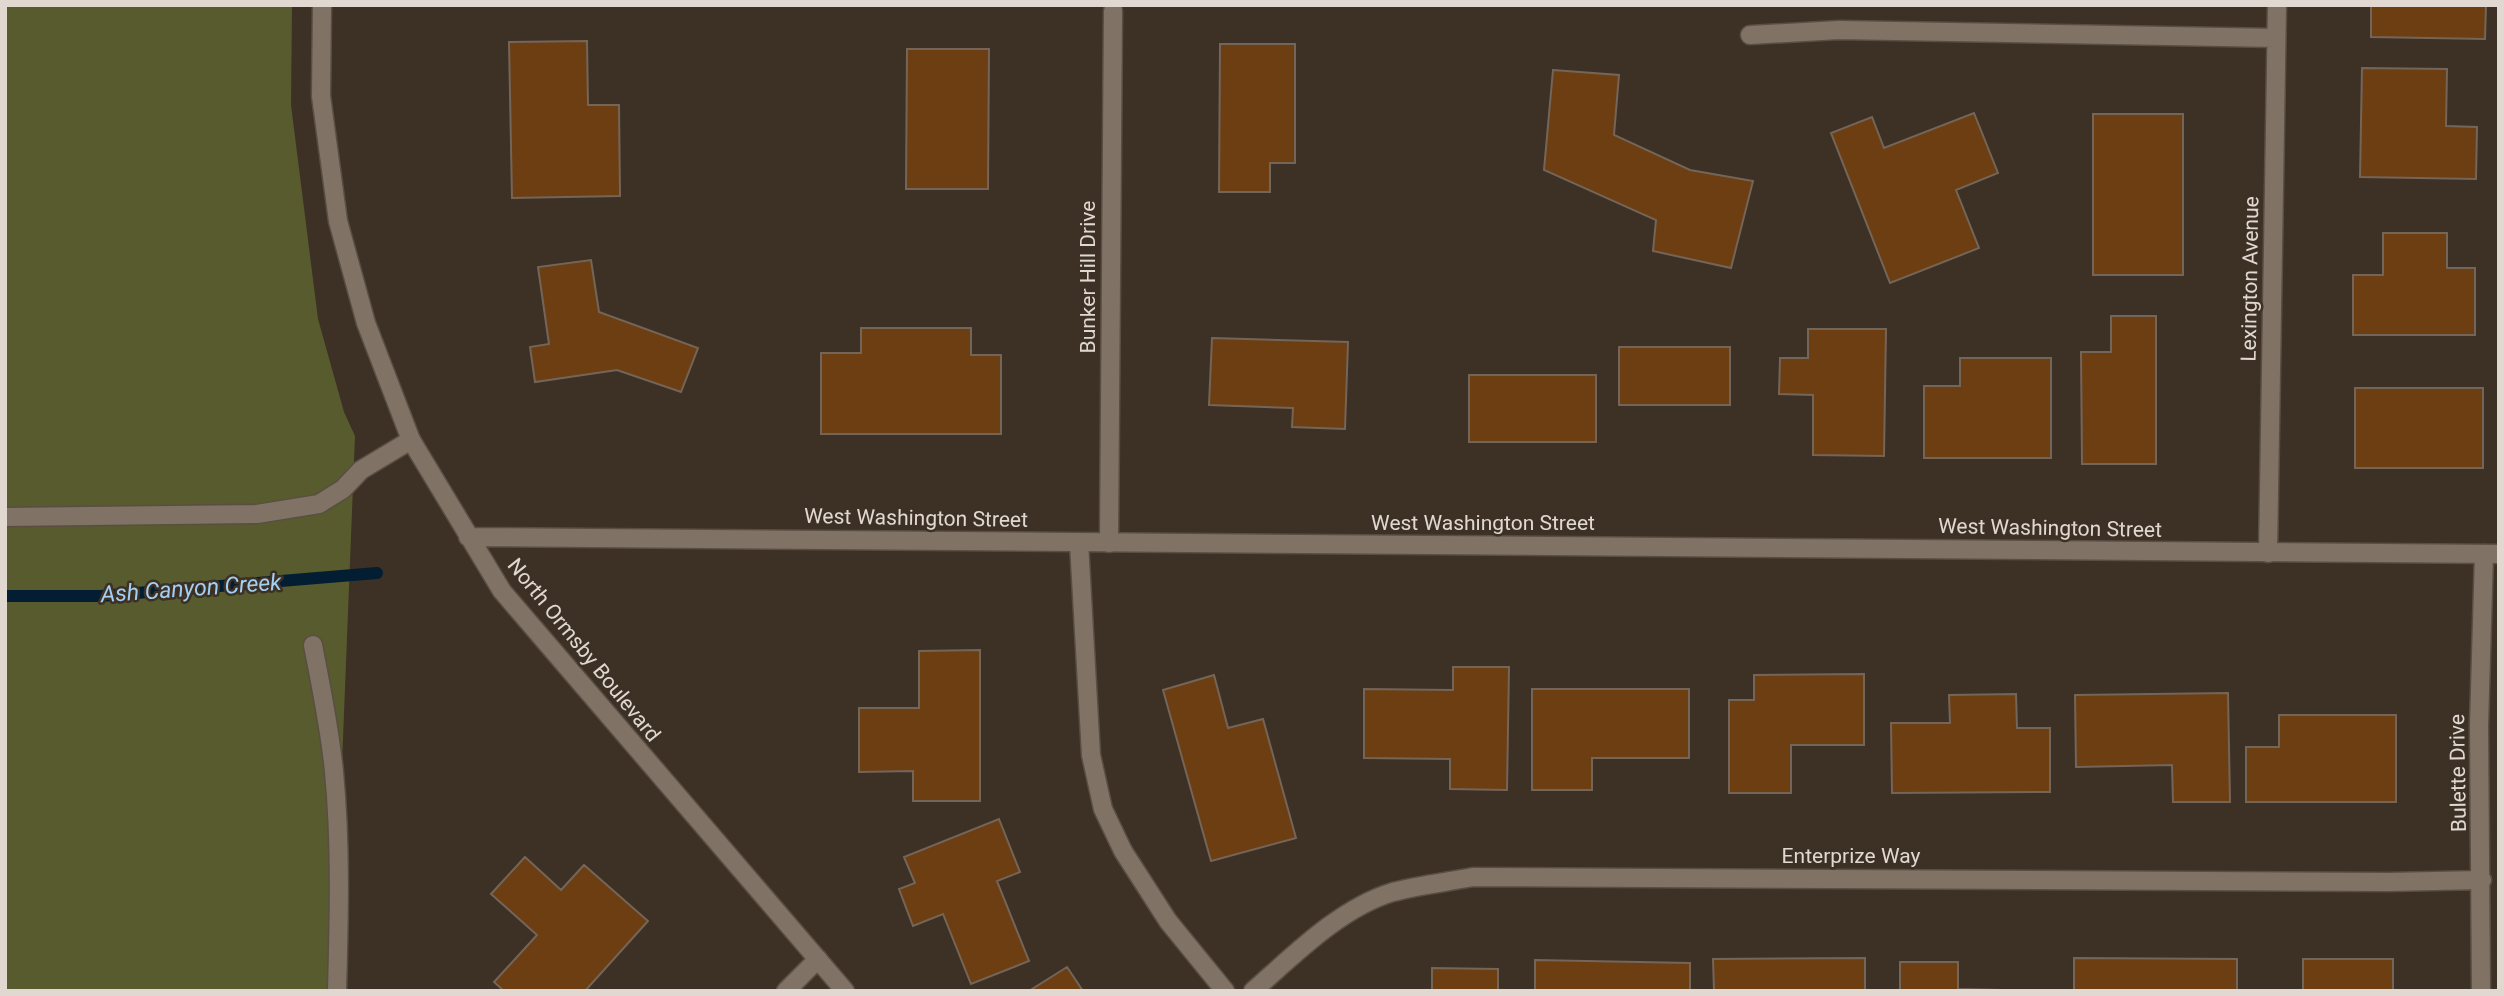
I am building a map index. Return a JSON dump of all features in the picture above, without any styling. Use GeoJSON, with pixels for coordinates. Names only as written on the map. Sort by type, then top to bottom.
{"type":"FeatureCollection","features":[{"type":"Feature","properties":{"kind":"street","name":"North Ormsby Boulevard"},"geometry":{"type":"LineString","coordinates":[[322,5],[321,96],[338,221],[366,323],[411,440],[468,537],[519,611],[845,991]]}},
{"type":"Feature","properties":{"kind":"street","name":"Lexington Avenue"},"geometry":{"type":"LineString","coordinates":[[2268,553],[2277,5]]}},
{"type":"Feature","properties":{"kind":"street","name":"Bunker Hill Drive"},"geometry":{"type":"LineString","coordinates":[[1109,543],[1113,11]]}},
{"type":"Feature","properties":{"kind":"street"},"geometry":{"type":"LineString","coordinates":[[1750,36],[1839,30],[2276,37]]}},
{"type":"Feature","properties":{"kind":"street"},"geometry":{"type":"LineString","coordinates":[[5,517],[257,514],[320,504],[343,489],[361,470],[411,440]]}},
{"type":"Feature","properties":{"kind":"street","name":"West Washington Street"},"geometry":{"type":"LineString","coordinates":[[468,537],[2491,554]]}},
{"type":"Feature","properties":{"kind":"street"},"geometry":{"type":"LineString","coordinates":[[1079,542],[1091,755],[1102,809],[1123,851],[1168,922],[1225,991]]}},
{"type":"Feature","properties":{"kind":"street","name":"Bulette Drive"},"geometry":{"type":"LineString","coordinates":[[2481,991],[2479,725],[2491,554]]}},
{"type":"Feature","properties":{"kind":"street"},"geometry":{"type":"LineString","coordinates":[[313,645],[328,721],[334,775],[339,890],[337,991]]}},
{"type":"Feature","properties":{"kind":"street","name":"Enterprize Way"},"geometry":{"type":"LineString","coordinates":[[1253,991],[1314,937],[1355,911],[1392,893],[1473,877],[2361,882],[2482,880]]}},
{"type":"Feature","properties":{"kind":"street"},"geometry":{"type":"LineString","coordinates":[[786,991],[818,958]]}},
{"type":"Feature","properties":{"kind":"green space"},"geometry":{"type":"Polygon","coordinates":[[[5,5],[292,5],[291,105],[318,319],[344,412],[355,436],[333,991],[5,991],[5,5]]]}},
{"type":"Feature","properties":{"kind":"building"},"geometry":{"type":"Polygon","coordinates":[[[2371,5],[2486,5],[2485,39],[2371,37],[2371,5]]]}},
{"type":"Feature","properties":{"kind":"building"},"geometry":{"type":"Polygon","coordinates":[[[587,41],[588,105],[619,105],[620,196],[512,198],[509,42],[587,41]]]}},
{"type":"Feature","properties":{"kind":"building"},"geometry":{"type":"Polygon","coordinates":[[[1220,44],[1295,44],[1295,163],[1270,163],[1270,192],[1219,192],[1220,44]]]}},
{"type":"Feature","properties":{"kind":"building"},"geometry":{"type":"Polygon","coordinates":[[[907,49],[989,49],[988,189],[906,189],[907,49]]]}},
{"type":"Feature","properties":{"kind":"building"},"geometry":{"type":"Polygon","coordinates":[[[2362,68],[2447,69],[2446,126],[2477,127],[2476,179],[2360,177],[2362,68]]]}},
{"type":"Feature","properties":{"kind":"building"},"geometry":{"type":"Polygon","coordinates":[[[1553,70],[1619,75],[1614,135],[1690,170],[1753,181],[1731,268],[1653,251],[1656,220],[1544,170],[1553,70]]]}},
{"type":"Feature","properties":{"kind":"building"},"geometry":{"type":"Polygon","coordinates":[[[1974,113],[1998,173],[1956,190],[1979,248],[1890,283],[1831,133],[1872,117],[1884,148],[1974,113]]]}},
{"type":"Feature","properties":{"kind":"building"},"geometry":{"type":"Polygon","coordinates":[[[2093,114],[2183,114],[2183,275],[2093,275],[2093,114]]]}},
{"type":"Feature","properties":{"kind":"building"},"geometry":{"type":"Polygon","coordinates":[[[2383,233],[2447,233],[2447,268],[2475,268],[2475,335],[2353,335],[2353,275],[2383,275],[2383,233]]]}},
{"type":"Feature","properties":{"kind":"building"},"geometry":{"type":"Polygon","coordinates":[[[591,260],[599,312],[698,348],[681,392],[617,370],[535,382],[530,347],[549,344],[538,267],[591,260]]]}},
{"type":"Feature","properties":{"kind":"building"},"geometry":{"type":"Polygon","coordinates":[[[2111,316],[2156,316],[2156,464],[2082,464],[2081,352],[2111,352],[2111,316]]]}},
{"type":"Feature","properties":{"kind":"building"},"geometry":{"type":"Polygon","coordinates":[[[861,328],[971,328],[971,355],[1001,355],[1001,434],[821,434],[821,353],[861,353],[861,328]]]}},
{"type":"Feature","properties":{"kind":"building"},"geometry":{"type":"Polygon","coordinates":[[[1808,329],[1886,329],[1884,456],[1813,455],[1813,395],[1779,394],[1780,358],[1808,358],[1808,329]]]}},
{"type":"Feature","properties":{"kind":"building"},"geometry":{"type":"Polygon","coordinates":[[[1212,338],[1348,342],[1345,429],[1292,427],[1293,408],[1209,405],[1212,338]]]}},
{"type":"Feature","properties":{"kind":"building"},"geometry":{"type":"Polygon","coordinates":[[[1619,347],[1730,347],[1730,405],[1619,405],[1619,347]]]}},
{"type":"Feature","properties":{"kind":"building"},"geometry":{"type":"Polygon","coordinates":[[[1960,358],[2051,358],[2051,458],[1924,458],[1924,386],[1960,386],[1960,358]]]}},
{"type":"Feature","properties":{"kind":"building"},"geometry":{"type":"Polygon","coordinates":[[[1469,375],[1596,375],[1596,442],[1469,442],[1469,375]]]}},
{"type":"Feature","properties":{"kind":"building"},"geometry":{"type":"Polygon","coordinates":[[[2355,388],[2483,388],[2483,468],[2355,468],[2355,388]]]}},
{"type":"Feature","properties":{"kind":"building"},"geometry":{"type":"Polygon","coordinates":[[[980,650],[980,801],[913,801],[913,771],[859,772],[859,708],[919,708],[919,651],[980,650]]]}},
{"type":"Feature","properties":{"kind":"building"},"geometry":{"type":"Polygon","coordinates":[[[1453,667],[1509,667],[1507,790],[1450,789],[1450,759],[1364,758],[1364,689],[1453,690],[1453,667]]]}},
{"type":"Feature","properties":{"kind":"building"},"geometry":{"type":"Polygon","coordinates":[[[1864,674],[1864,745],[1791,745],[1791,793],[1729,793],[1729,700],[1754,700],[1754,675],[1864,674]]]}},
{"type":"Feature","properties":{"kind":"building"},"geometry":{"type":"Polygon","coordinates":[[[1214,675],[1228,728],[1263,719],[1296,838],[1211,861],[1163,690],[1214,675]]]}},
{"type":"Feature","properties":{"kind":"building"},"geometry":{"type":"Polygon","coordinates":[[[1532,689],[1689,689],[1689,758],[1592,758],[1592,790],[1532,790],[1532,689]]]}},
{"type":"Feature","properties":{"kind":"building"},"geometry":{"type":"Polygon","coordinates":[[[2228,693],[2230,802],[2173,802],[2172,765],[2076,767],[2075,695],[2228,693]]]}},
{"type":"Feature","properties":{"kind":"building"},"geometry":{"type":"Polygon","coordinates":[[[2016,694],[2017,728],[2050,728],[2050,792],[1892,793],[1891,723],[1950,723],[1949,695],[2016,694]]]}},
{"type":"Feature","properties":{"kind":"building"},"geometry":{"type":"Polygon","coordinates":[[[2279,715],[2396,715],[2396,802],[2246,802],[2246,747],[2279,747],[2279,715]]]}},
{"type":"Feature","properties":{"kind":"building"},"geometry":{"type":"Polygon","coordinates":[[[999,819],[1020,872],[997,881],[1029,961],[971,984],[943,914],[913,926],[899,889],[915,883],[904,857],[999,819]]]}},
{"type":"Feature","properties":{"kind":"building"},"geometry":{"type":"Polygon","coordinates":[[[525,857],[561,890],[584,865],[648,921],[585,991],[504,991],[494,982],[537,935],[491,894],[525,857]]]}},
{"type":"Feature","properties":{"kind":"building"},"geometry":{"type":"Polygon","coordinates":[[[1865,958],[1865,991],[1714,991],[1713,959],[1865,958]]]}},
{"type":"Feature","properties":{"kind":"building"},"geometry":{"type":"Polygon","coordinates":[[[2074,958],[2237,959],[2237,991],[2074,991],[2074,958]]]}},
{"type":"Feature","properties":{"kind":"building"},"geometry":{"type":"Polygon","coordinates":[[[2303,959],[2393,959],[2393,991],[2303,991],[2303,959]]]}},
{"type":"Feature","properties":{"kind":"building"},"geometry":{"type":"Polygon","coordinates":[[[1535,960],[1690,963],[1690,991],[1535,991],[1535,960]]]}},
{"type":"Feature","properties":{"kind":"building"},"geometry":{"type":"Polygon","coordinates":[[[1900,962],[1958,962],[1958,989],[2041,991],[1900,991],[1900,962]]]}},
{"type":"Feature","properties":{"kind":"building"},"geometry":{"type":"Polygon","coordinates":[[[1067,967],[1083,991],[1029,991],[1067,967]]]}},
{"type":"Feature","properties":{"kind":"building"},"geometry":{"type":"Polygon","coordinates":[[[1432,968],[1498,969],[1498,991],[1432,991],[1432,968]]]}},
{"type":"Feature","properties":{"kind":"waterway","name":"Ash Canyon Creek"},"geometry":{"type":"LineString","coordinates":[[5,596],[101,596],[377,573]]}}]}
